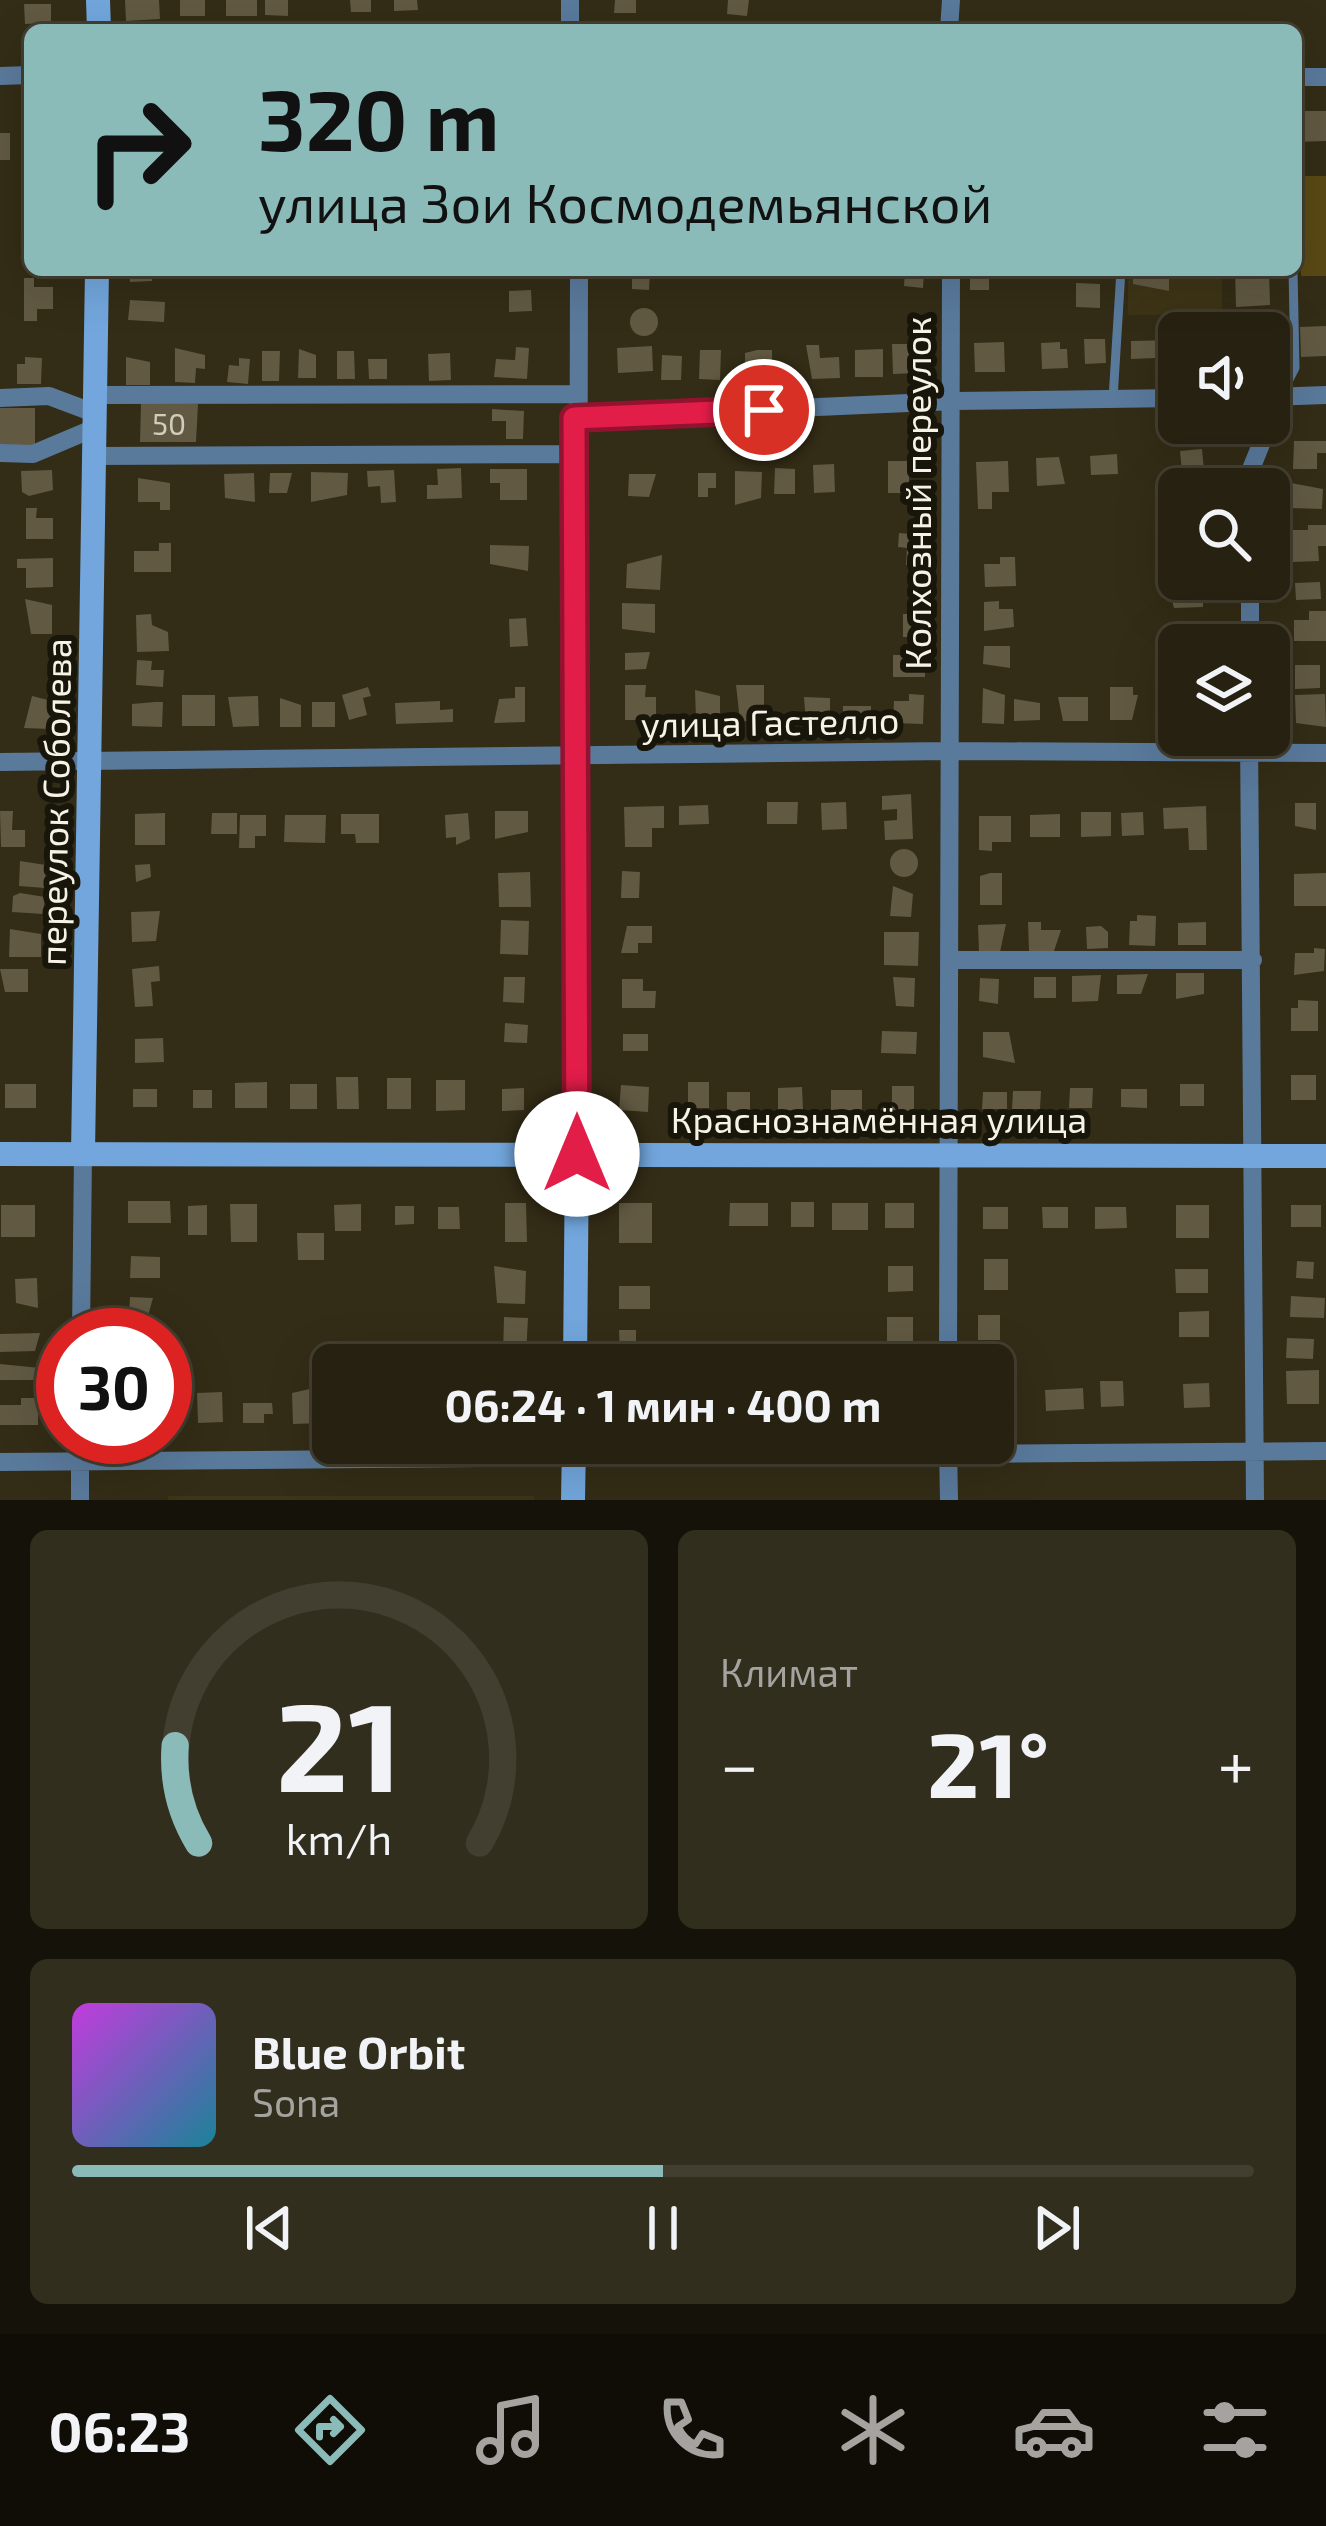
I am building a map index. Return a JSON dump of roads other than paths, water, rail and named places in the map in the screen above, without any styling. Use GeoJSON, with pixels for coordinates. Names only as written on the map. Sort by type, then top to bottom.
{"type":"FeatureCollection","features":[{"type":"Feature","properties":{"kind":"main road","name":"переулок Соболева"},"geometry":{"type":"LineString","coordinates":[[83,1153],[97,276]]}},
{"type":"Feature","properties":{"kind":"main road","name":"Краснознамённая улица"},"geometry":{"type":"LineString","coordinates":[[0,1154],[1326,1156]]}},
{"type":"Feature","properties":{"kind":"main road"},"geometry":{"type":"LineString","coordinates":[[574,1344],[577,1154]]}},
{"type":"Feature","properties":{"kind":"main road"},"geometry":{"type":"LineString","coordinates":[[573,1500],[574,1464]]}},
{"type":"Feature","properties":{"kind":"street"},"geometry":{"type":"LineString","coordinates":[[577,1154],[574,418],[579,276]]}},
{"type":"Feature","properties":{"kind":"street","name":"Колхозный переулок"},"geometry":{"type":"LineString","coordinates":[[948,1344],[951,276]]}},
{"type":"Feature","properties":{"kind":"street"},"geometry":{"type":"LineString","coordinates":[[0,398],[49,396],[96,412],[575,394]]}},
{"type":"Feature","properties":{"kind":"street"},"geometry":{"type":"LineString","coordinates":[[1290,396],[1326,395]]}},
{"type":"Feature","properties":{"kind":"street"},"geometry":{"type":"LineString","coordinates":[[574,418],[953,401],[1158,398]]}},
{"type":"Feature","properties":{"kind":"street"},"geometry":{"type":"LineString","coordinates":[[0,454],[33,454],[96,412]]}},
{"type":"Feature","properties":{"kind":"street"},"geometry":{"type":"LineString","coordinates":[[97,455],[574,454]]}},
{"type":"Feature","properties":{"kind":"street","name":"улица Гастелло"},"geometry":{"type":"LineString","coordinates":[[0,762],[574,758],[1158,745]]}},
{"type":"Feature","properties":{"kind":"street","name":"улица Гастелло"},"geometry":{"type":"LineString","coordinates":[[1290,748],[1326,753]]}},
{"type":"Feature","properties":{"kind":"street"},"geometry":{"type":"LineString","coordinates":[[1249,756],[1255,1500]]}},
{"type":"Feature","properties":{"kind":"street"},"geometry":{"type":"LineString","coordinates":[[952,960],[1252,960]]}},
{"type":"Feature","properties":{"kind":"street","name":"переулок Соболева"},"geometry":{"type":"LineString","coordinates":[[82,1308],[83,1153]]}},
{"type":"Feature","properties":{"kind":"street"},"geometry":{"type":"LineString","coordinates":[[1014,1450],[1326,1451]]}},
{"type":"Feature","properties":{"kind":"street"},"geometry":{"type":"LineString","coordinates":[[192,1458],[312,1455]]}},
{"type":"Feature","properties":{"kind":"street"},"geometry":{"type":"LineString","coordinates":[[0,1462],[36,1462]]}},
{"type":"Feature","properties":{"kind":"street"},"geometry":{"type":"LineString","coordinates":[[80,1464],[80,1500]]}},
{"type":"Feature","properties":{"kind":"street"},"geometry":{"type":"LineString","coordinates":[[948,1464],[949,1500]]}},
{"type":"Feature","properties":{"kind":"lane"},"geometry":{"type":"LineString","coordinates":[[1113,399],[1121,276]]}},
{"type":"Feature","properties":{"kind":"lane"},"geometry":{"type":"LineString","coordinates":[[1290,375],[1295,368],[1293,276]]}}]}
